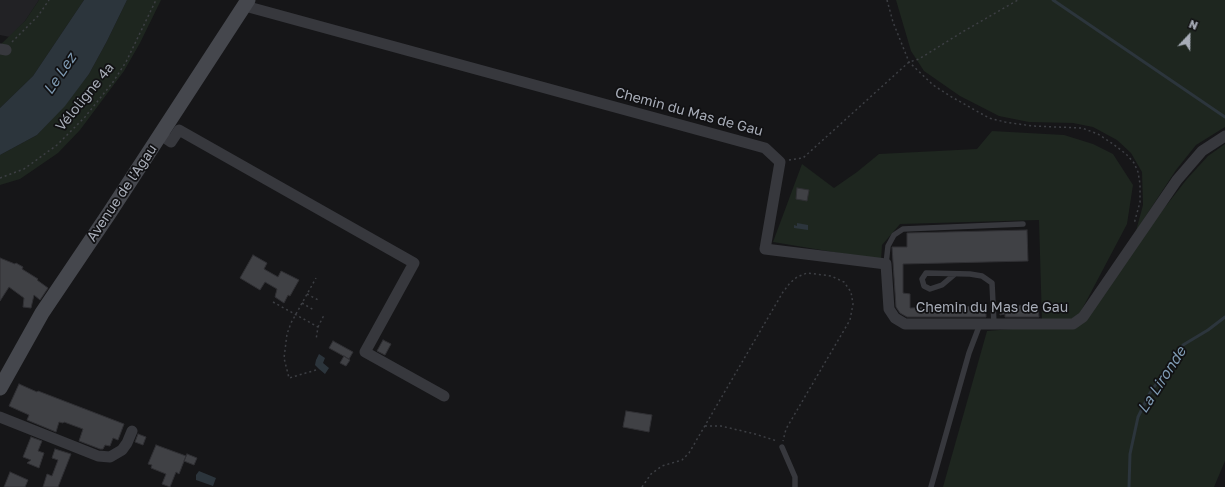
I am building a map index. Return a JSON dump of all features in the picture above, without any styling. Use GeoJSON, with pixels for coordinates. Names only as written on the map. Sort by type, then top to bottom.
{"type":"FeatureCollection","features":[{"type":"Feature","properties":{"kind":"street","name":"Avenue de l'Agau"},"geometry":{"type":"LineString","coordinates":[[0,388],[42,313],[247,3]]}},
{"type":"Feature","properties":{"kind":"street","name":"Chemin du Mas de Gau"},"geometry":{"type":"LineString","coordinates":[[247,3],[765,148],[780,162]]}},
{"type":"Feature","properties":{"kind":"street"},"geometry":{"type":"LineString","coordinates":[[161,135],[171,142],[179,130],[414,262],[365,352],[444,396]]}},
{"type":"Feature","properties":{"kind":"street","name":"Chemin du Mas de Gau"},"geometry":{"type":"LineString","coordinates":[[886,264],[889,309],[895,318],[905,324],[1073,324],[1083,317],[1177,180],[1202,151],[1225,136]]}},
{"type":"Feature","properties":{"kind":"street"},"geometry":{"type":"LineString","coordinates":[[780,162],[765,249],[886,264]]}},
{"type":"Feature","properties":{"kind":"street"},"geometry":{"type":"LineString","coordinates":[[0,417],[98,456],[110,456],[122,450],[127,444],[132,431]]}},
{"type":"Feature","properties":{"kind":"lane"},"geometry":{"type":"LineString","coordinates":[[886,264],[888,246],[894,235],[904,229],[1023,224]]}},
{"type":"Feature","properties":{"kind":"lane"},"geometry":{"type":"LineString","coordinates":[[955,274],[942,285],[930,289],[924,286],[922,279],[926,273],[970,274],[982,276],[992,283],[994,324]]}},
{"type":"Feature","properties":{"kind":"lane"},"geometry":{"type":"LineString","coordinates":[[930,487],[969,353],[980,324]]}},
{"type":"Feature","properties":{"kind":"lane"},"geometry":{"type":"LineString","coordinates":[[782,447],[795,477],[795,487]]}},
{"type":"Feature","properties":{"kind":"path"},"geometry":{"type":"LineString","coordinates":[[3,49],[38,16],[49,0]]}},
{"type":"Feature","properties":{"kind":"path","name":"Véloligne 4a"},"geometry":{"type":"LineString","coordinates":[[0,178],[24,169],[57,145],[85,117],[113,82],[126,62],[156,0]]}},
{"type":"Feature","properties":{"kind":"path"},"geometry":{"type":"LineString","coordinates":[[887,0],[893,22],[909,62],[933,85],[989,118],[1032,126],[1082,128],[1098,134],[1126,154],[1134,163],[1138,172],[1140,184],[1140,202],[1133,227]]}},
{"type":"Feature","properties":{"kind":"path"},"geometry":{"type":"LineString","coordinates":[[780,162],[803,158],[909,62],[920,59],[964,31],[1018,0]]}},
{"type":"Feature","properties":{"kind":"path"},"geometry":{"type":"LineString","coordinates":[[642,487],[651,474],[662,466],[682,460],[689,453],[783,292],[790,283],[797,277],[807,273],[831,276],[844,282],[851,292],[853,304],[850,320],[786,429],[782,447]]}},
{"type":"Feature","properties":{"kind":"path"},"geometry":{"type":"LineString","coordinates":[[316,278],[287,334],[284,358],[289,378],[316,370]]}},
{"type":"Feature","properties":{"kind":"path"},"geometry":{"type":"LineString","coordinates":[[307,294],[320,301]]}},
{"type":"Feature","properties":{"kind":"path"},"geometry":{"type":"LineString","coordinates":[[273,302],[318,327]]}},
{"type":"Feature","properties":{"kind":"path"},"geometry":{"type":"LineString","coordinates":[[302,303],[314,310]]}},
{"type":"Feature","properties":{"kind":"path"},"geometry":{"type":"LineString","coordinates":[[316,340],[318,327],[324,315]]}},
{"type":"Feature","properties":{"kind":"path"},"geometry":{"type":"LineString","coordinates":[[705,426],[721,426],[755,434],[775,440],[782,447]]}},
{"type":"Feature","properties":{"kind":"shaded area"},"geometry":{"type":"Polygon","coordinates":[[[0,0],[39,0],[25,21],[10,37],[0,35],[0,0]]]}},
{"type":"Feature","properties":{"kind":"shaded area"},"geometry":{"type":"Polygon","coordinates":[[[39,0],[84,0],[33,76],[0,108],[0,45],[25,21],[39,0]]]}},
{"type":"Feature","properties":{"kind":"shaded area"},"geometry":{"type":"Polygon","coordinates":[[[127,0],[161,0],[140,43],[124,71],[80,130],[58,153],[20,179],[0,185],[0,155],[37,135],[65,105],[89,74],[127,0]]]}},
{"type":"Feature","properties":{"kind":"shaded area"},"geometry":{"type":"Polygon","coordinates":[[[896,0],[1225,0],[1225,127],[1196,145],[1176,170],[1136,231],[1143,205],[1142,172],[1131,153],[1117,140],[1093,127],[1073,123],[1029,122],[999,116],[960,96],[924,71],[911,51],[896,0]]]}},
{"type":"Feature","properties":{"kind":"shaded area"},"geometry":{"type":"Polygon","coordinates":[[[992,131],[1064,135],[1093,144],[1113,154],[1133,185],[1127,224],[1080,313],[1071,319],[1042,322],[1039,220],[900,224],[882,245],[881,260],[773,242],[802,164],[834,188],[879,154],[977,149],[992,131]]]}},
{"type":"Feature","properties":{"kind":"shaded area"},"geometry":{"type":"Polygon","coordinates":[[[1225,144],[1225,461],[1214,487],[943,487],[987,331],[1073,324],[1187,179],[1208,156],[1225,144]]]}},
{"type":"Feature","properties":{"kind":"water","name":"Le Lez"},"geometry":{"type":"Polygon","coordinates":[[[84,0],[127,0],[89,74],[65,106],[37,135],[0,155],[0,108],[33,76],[84,0]]]}},
{"type":"Feature","properties":{"kind":"water"},"geometry":{"type":"Polygon","coordinates":[[[797,223],[808,225],[808,230],[794,228],[794,225],[797,226],[797,223]]]}},
{"type":"Feature","properties":{"kind":"water"},"geometry":{"type":"Polygon","coordinates":[[[319,354],[325,358],[323,363],[329,368],[325,374],[315,365],[319,354]]]}},
{"type":"Feature","properties":{"kind":"water"},"geometry":{"type":"Polygon","coordinates":[[[199,471],[216,478],[213,486],[196,480],[196,475],[199,471]]]}},
{"type":"Feature","properties":{"kind":"building"},"geometry":{"type":"Polygon","coordinates":[[[797,188],[809,190],[807,201],[796,199],[797,188]]]}},
{"type":"Feature","properties":{"kind":"building"},"geometry":{"type":"Polygon","coordinates":[[[1027,230],[1028,261],[903,264],[903,293],[910,294],[910,308],[986,306],[986,317],[907,317],[900,313],[896,307],[892,247],[907,247],[907,233],[1027,230]]]}},
{"type":"Feature","properties":{"kind":"building"},"geometry":{"type":"Polygon","coordinates":[[[253,255],[267,263],[264,269],[278,277],[281,271],[299,280],[290,296],[288,295],[284,303],[275,297],[277,289],[265,282],[260,290],[240,278],[253,255]]]}},
{"type":"Feature","properties":{"kind":"building"},"geometry":{"type":"Polygon","coordinates":[[[0,258],[23,267],[22,269],[38,279],[37,280],[48,288],[40,300],[34,295],[31,308],[23,307],[24,298],[9,287],[0,301],[0,258]]]}},
{"type":"Feature","properties":{"kind":"building"},"geometry":{"type":"Polygon","coordinates":[[[1038,305],[1039,317],[1005,317],[1005,314],[1000,315],[1000,306],[1038,305]]]}},
{"type":"Feature","properties":{"kind":"building"},"geometry":{"type":"Polygon","coordinates":[[[383,340],[391,344],[385,355],[377,351],[383,340]]]}},
{"type":"Feature","properties":{"kind":"building"},"geometry":{"type":"Polygon","coordinates":[[[333,341],[353,352],[349,359],[329,348],[333,341]]]}},
{"type":"Feature","properties":{"kind":"building"},"geometry":{"type":"Polygon","coordinates":[[[344,356],[350,360],[346,366],[340,363],[344,356]]]}},
{"type":"Feature","properties":{"kind":"building"},"geometry":{"type":"Polygon","coordinates":[[[19,384],[124,424],[118,440],[113,438],[110,446],[105,445],[103,449],[100,449],[79,441],[83,429],[64,422],[59,422],[56,432],[27,420],[29,415],[9,406],[19,384]]]}},
{"type":"Feature","properties":{"kind":"building"},"geometry":{"type":"Polygon","coordinates":[[[626,411],[652,415],[649,432],[623,427],[626,411]]]}},
{"type":"Feature","properties":{"kind":"building"},"geometry":{"type":"Polygon","coordinates":[[[138,434],[146,437],[143,445],[135,442],[138,434]]]}},
{"type":"Feature","properties":{"kind":"building"},"geometry":{"type":"Polygon","coordinates":[[[31,437],[42,441],[38,451],[44,453],[39,468],[27,463],[31,460],[23,457],[31,437]]]}},
{"type":"Feature","properties":{"kind":"building"},"geometry":{"type":"Polygon","coordinates":[[[156,445],[186,456],[179,474],[176,472],[170,487],[162,484],[166,474],[151,468],[152,465],[148,464],[156,445]]]}},
{"type":"Feature","properties":{"kind":"building"},"geometry":{"type":"Polygon","coordinates":[[[55,449],[71,454],[58,487],[43,487],[47,474],[52,476],[58,460],[52,458],[55,449]]]}},
{"type":"Feature","properties":{"kind":"building"},"geometry":{"type":"Polygon","coordinates":[[[187,454],[197,458],[194,465],[184,461],[187,454]]]}},
{"type":"Feature","properties":{"kind":"building"},"geometry":{"type":"Polygon","coordinates":[[[10,472],[28,480],[25,487],[4,487],[10,472]]]}},
{"type":"Feature","properties":{"kind":"waterway"},"geometry":{"type":"LineString","coordinates":[[1053,0],[1225,117]]}},
{"type":"Feature","properties":{"kind":"waterway","name":"La Lironde"},"geometry":{"type":"LineString","coordinates":[[1129,487],[1130,454],[1138,417],[1150,393],[1183,345],[1208,330],[1225,317]]}}]}
